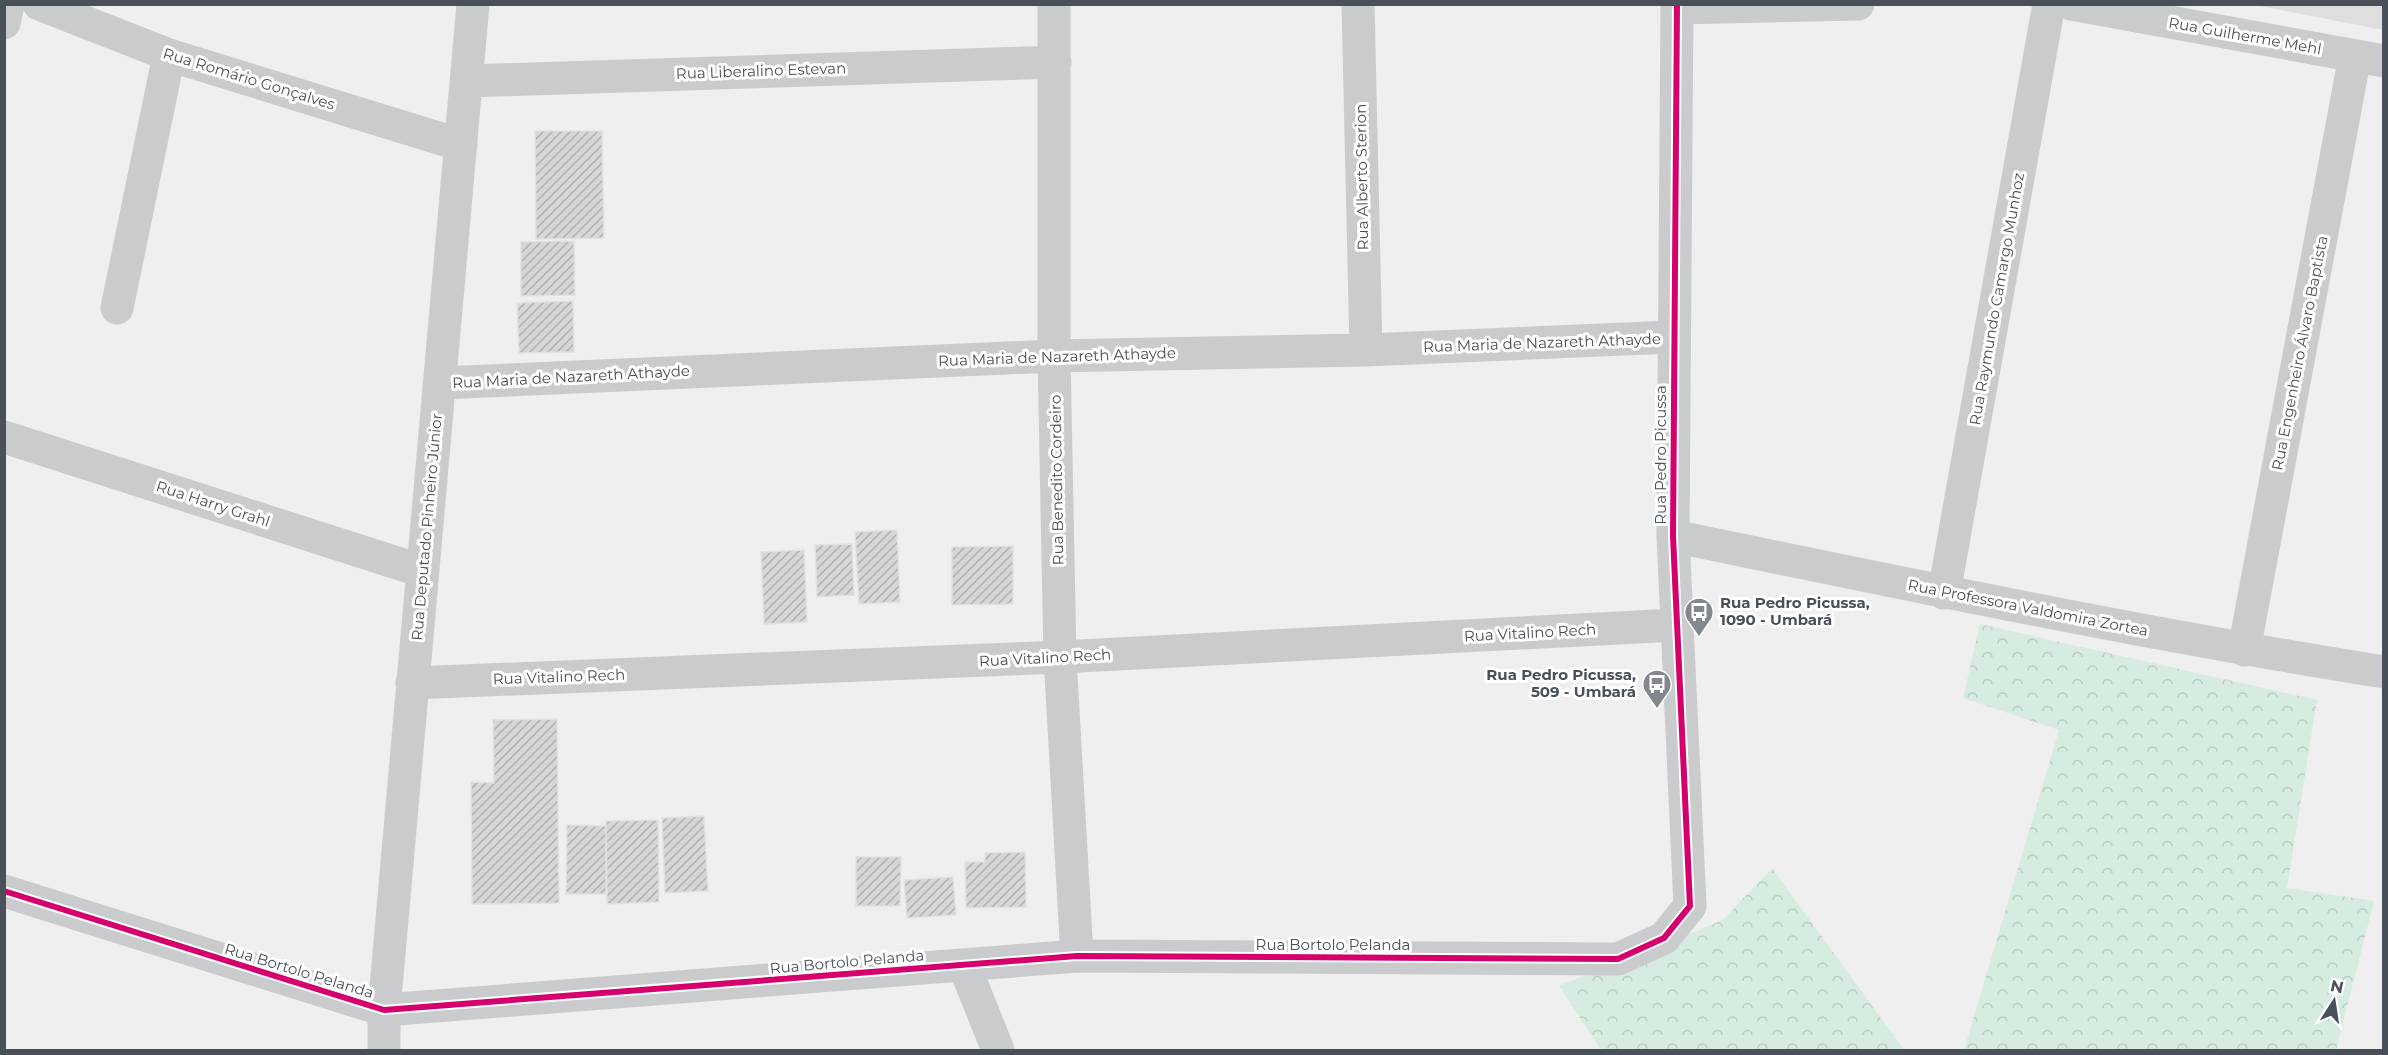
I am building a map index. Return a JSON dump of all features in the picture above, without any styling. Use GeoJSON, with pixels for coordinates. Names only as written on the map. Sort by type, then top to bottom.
{"type":"FeatureCollection","features":[{"type":"Feature","properties":{"kind":"street"},"geometry":{"type":"LineString","coordinates":[[4,23],[8,4]]}},
{"type":"Feature","properties":{"kind":"street","name":"Rua Romário Gonçalves"},"geometry":{"type":"LineString","coordinates":[[39,4],[169,56],[461,145]]}},
{"type":"Feature","properties":{"kind":"street","name":"Rua Deputado Pinheiro Júnior"},"geometry":{"type":"LineString","coordinates":[[384,1050],[384,1010],[473,4]]}},
{"type":"Feature","properties":{"kind":"street","name":"Rua Benedito Cordeiro"},"geometry":{"type":"LineString","coordinates":[[1054,4],[1054,356],[1060,657],[1077,956]]}},
{"type":"Feature","properties":{"kind":"street","name":"Rua Alberto Sterion"},"geometry":{"type":"LineString","coordinates":[[1358,4],[1366,350]]}},
{"type":"Feature","properties":{"kind":"street"},"geometry":{"type":"LineString","coordinates":[[1677,6],[1858,4]]}},
{"type":"Feature","properties":{"kind":"street","name":"Rua Raymundo Camargo Munhoz"},"geometry":{"type":"LineString","coordinates":[[1944,593],[2049,4]]}},
{"type":"Feature","properties":{"kind":"street","name":"Rua Guilherme Mehl"},"geometry":{"type":"LineString","coordinates":[[2071,4],[2369,59]]}},
{"type":"Feature","properties":{"kind":"street","name":"Rua Pedro Picussa"},"geometry":{"type":"LineString","coordinates":[[1677,6],[1673,536],[1690,906]]}},
{"type":"Feature","properties":{"kind":"street"},"geometry":{"type":"LineString","coordinates":[[117,308],[169,56]]}},
{"type":"Feature","properties":{"kind":"street","name":"Rua Engenheiro Álvaro Baptista"},"geometry":{"type":"LineString","coordinates":[[2244,650],[2369,59]]}},
{"type":"Feature","properties":{"kind":"street","name":"Rua Liberalino Estevan"},"geometry":{"type":"LineString","coordinates":[[467,81],[1055,62]]}},
{"type":"Feature","properties":{"kind":"street","name":"Rua Maria de Nazareth Athayde"},"geometry":{"type":"LineString","coordinates":[[440,383],[1054,356],[1366,350],[1673,337]]}},
{"type":"Feature","properties":{"kind":"street","name":"Rua Harry Grahl"},"geometry":{"type":"LineString","coordinates":[[4,437],[422,571]]}},
{"type":"Feature","properties":{"kind":"street","name":"Rua Professora Valdomira Zortea"},"geometry":{"type":"LineString","coordinates":[[1673,536],[1944,593],[2244,650],[2384,672]]}},
{"type":"Feature","properties":{"kind":"street","name":"Rua Vitalino Rech"},"geometry":{"type":"LineString","coordinates":[[412,683],[1060,657],[1676,625]]}},
{"type":"Feature","properties":{"kind":"street","name":"Rua Bortolo Pelanda"},"geometry":{"type":"LineString","coordinates":[[4,891],[384,1010],[1077,956],[1618,959],[1664,938],[1690,906]]}},
{"type":"Feature","properties":{"kind":"street"},"geometry":{"type":"LineString","coordinates":[[964,964],[998,1050]]}},
{"type":"Feature","properties":{"kind":"shaded area"},"geometry":{"type":"Polygon","coordinates":[[[2254,5],[2383,5],[2383,30],[2281,10],[2254,5]]]}},
{"type":"Feature","properties":{"kind":"green space"},"geometry":{"type":"Polygon","coordinates":[[[1980,624],[2317,700],[2287,888],[2374,901],[2336,1050],[1964,1050],[2059,730],[1963,698],[1980,624]]]}},
{"type":"Feature","properties":{"kind":"green space"},"geometry":{"type":"Polygon","coordinates":[[[1772,868],[1904,1050],[1603,1050],[1599,1047],[1559,986],[1723,920],[1772,868]]]}},
{"type":"Feature","properties":{"kind":"building"},"geometry":{"type":"Polygon","coordinates":[[[535,131],[602,131],[604,238],[536,239],[535,131]]]}},
{"type":"Feature","properties":{"kind":"building"},"geometry":{"type":"Polygon","coordinates":[[[574,241],[575,295],[521,296],[521,242],[574,241]]]}},
{"type":"Feature","properties":{"kind":"building"},"geometry":{"type":"Polygon","coordinates":[[[573,301],[574,352],[519,353],[517,303],[573,301]]]}},
{"type":"Feature","properties":{"kind":"building"},"geometry":{"type":"Polygon","coordinates":[[[897,530],[900,602],[859,604],[855,532],[897,530]]]}},
{"type":"Feature","properties":{"kind":"building"},"geometry":{"type":"Polygon","coordinates":[[[852,544],[854,595],[817,597],[815,545],[852,544]]]}},
{"type":"Feature","properties":{"kind":"building"},"geometry":{"type":"Polygon","coordinates":[[[1013,546],[1013,604],[952,605],[952,547],[1013,546]]]}},
{"type":"Feature","properties":{"kind":"building"},"geometry":{"type":"Polygon","coordinates":[[[804,550],[807,622],[764,624],[761,552],[804,550]]]}},
{"type":"Feature","properties":{"kind":"building"},"geometry":{"type":"Polygon","coordinates":[[[557,719],[559,903],[472,904],[471,782],[494,783],[493,720],[557,719]]]}},
{"type":"Feature","properties":{"kind":"building"},"geometry":{"type":"Polygon","coordinates":[[[704,816],[708,891],[665,893],[662,818],[704,816]]]}},
{"type":"Feature","properties":{"kind":"building"},"geometry":{"type":"Polygon","coordinates":[[[658,820],[659,902],[607,904],[606,821],[658,820]]]}},
{"type":"Feature","properties":{"kind":"building"},"geometry":{"type":"Polygon","coordinates":[[[567,825],[606,826],[606,894],[566,894],[567,825]]]}},
{"type":"Feature","properties":{"kind":"building"},"geometry":{"type":"Polygon","coordinates":[[[1025,852],[1026,907],[966,908],[965,862],[985,862],[985,853],[1025,852]]]}},
{"type":"Feature","properties":{"kind":"building"},"geometry":{"type":"Polygon","coordinates":[[[856,857],[901,857],[900,906],[856,906],[856,857]]]}},
{"type":"Feature","properties":{"kind":"building"},"geometry":{"type":"Polygon","coordinates":[[[953,877],[956,915],[907,918],[904,880],[953,877]]]}},
{"type":"Feature","properties":{"kind":"cycle path"},"geometry":{"type":"LineString","coordinates":[[4,891],[384,1010],[1077,956],[1618,959],[1664,938],[1690,906],[1673,536],[1677,4]]}},
{"type":"Feature","properties":{"kind":"place","name":"Rua Pedro Picussa, 1090 - Umbará"},"geometry":{"type":"Point","coordinates":[1699,638]}},
{"type":"Feature","properties":{"kind":"place","name":"Rua Pedro Picussa, 509 - Umbará"},"geometry":{"type":"Point","coordinates":[1657,710]}}]}
